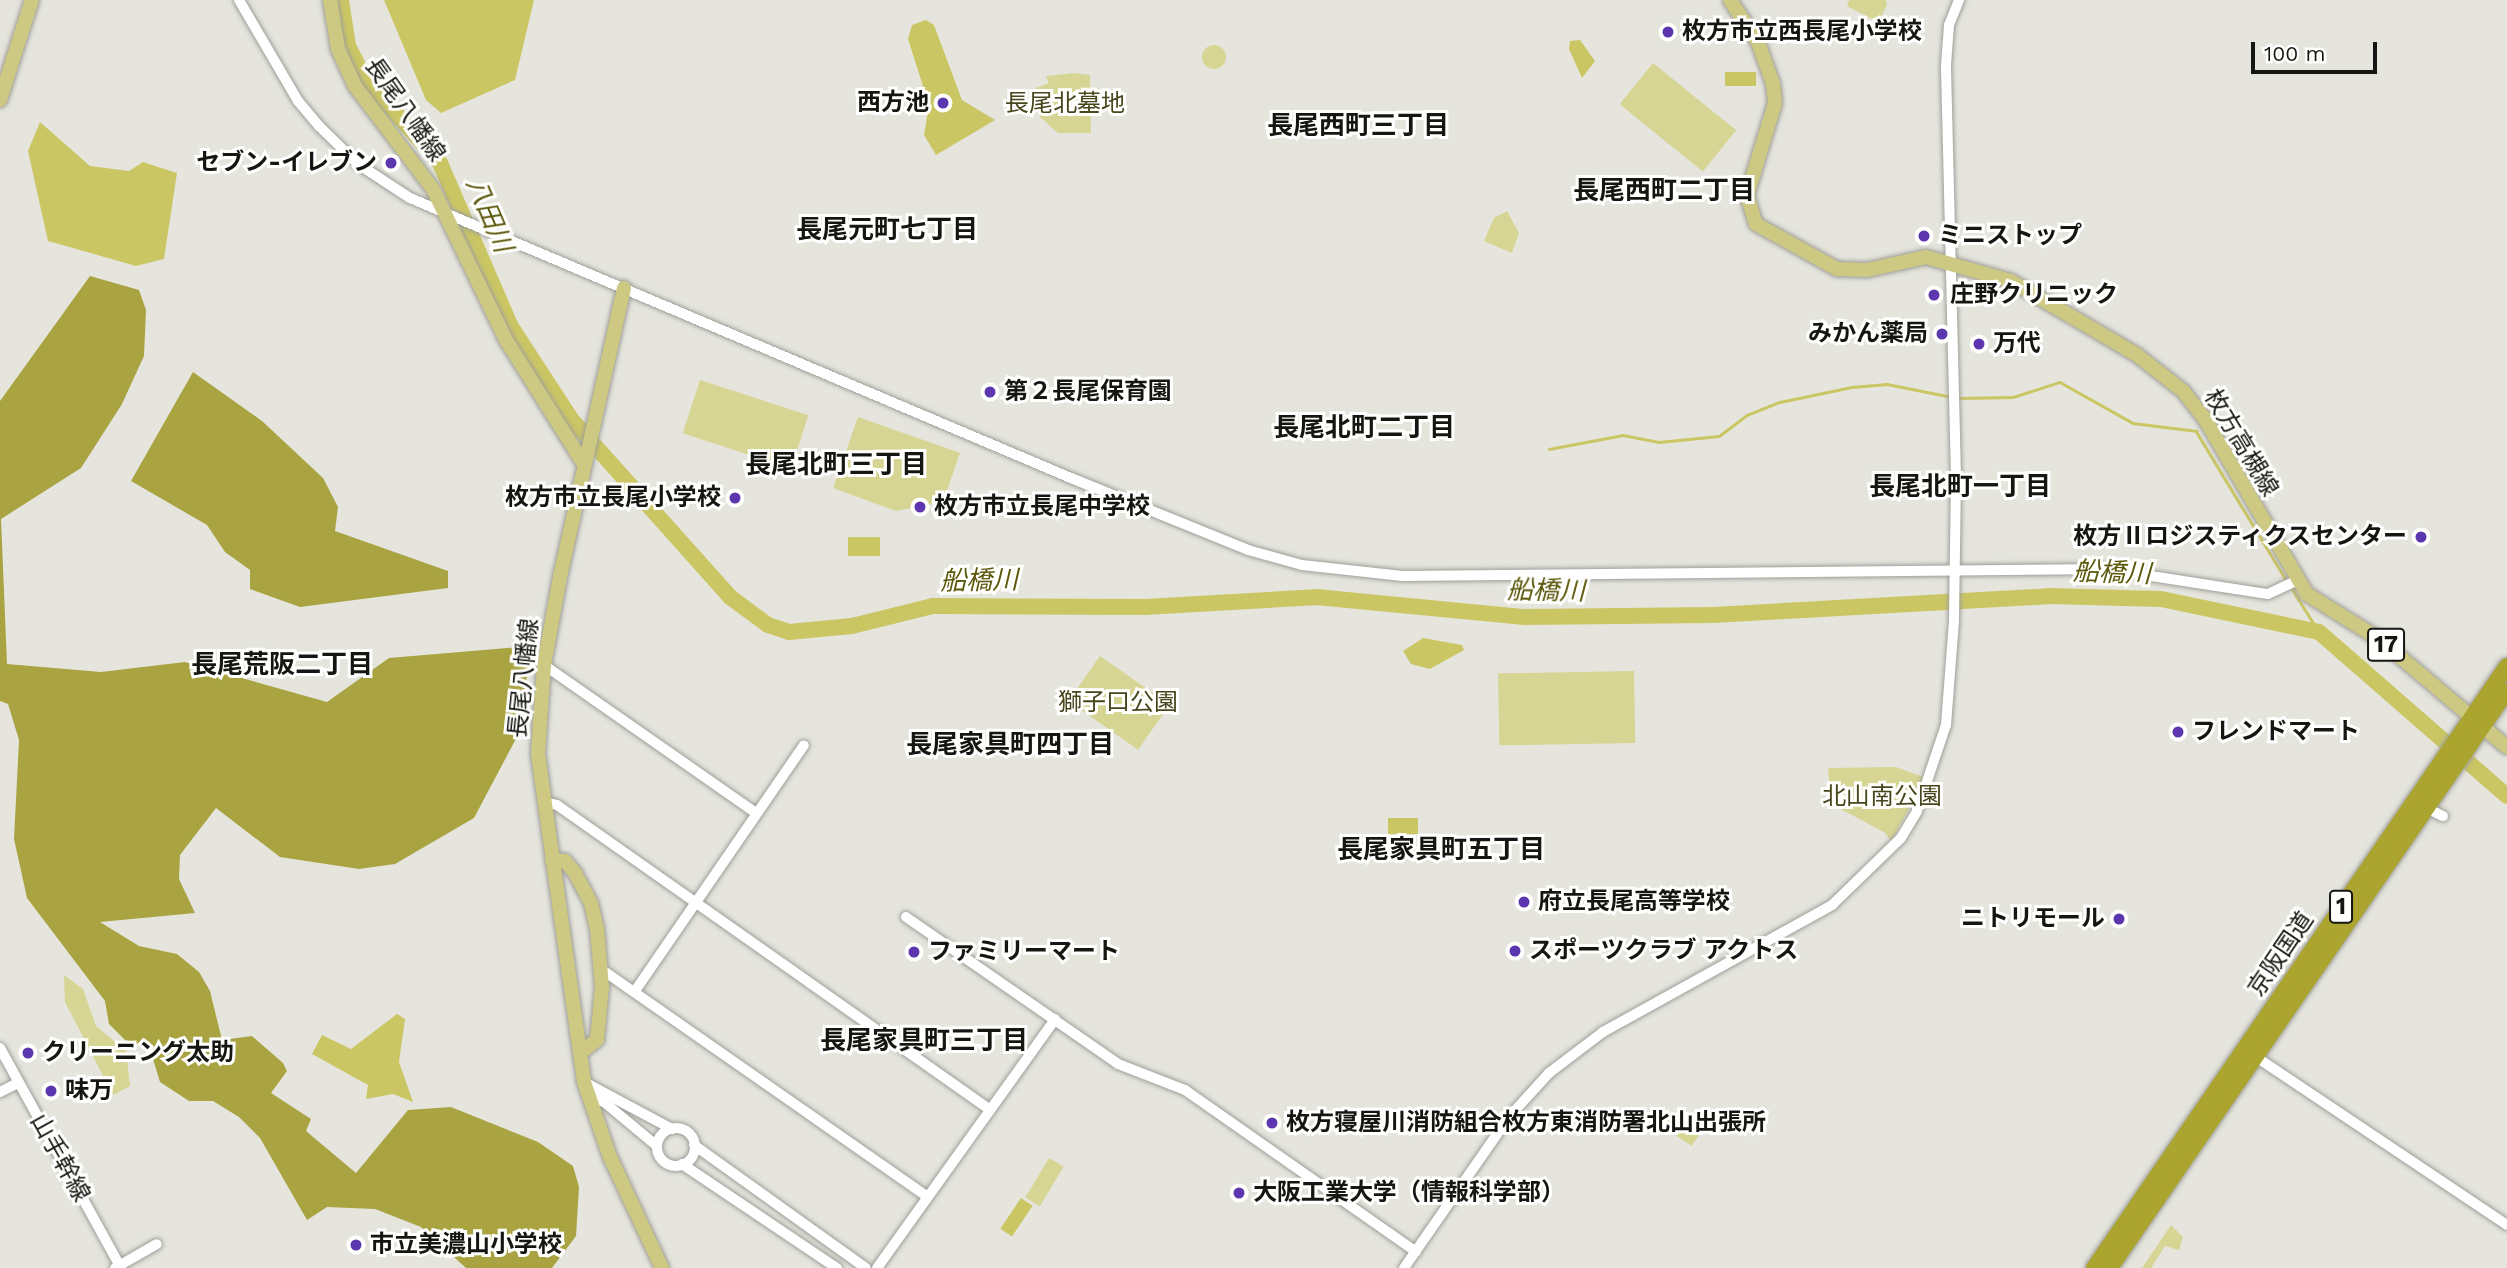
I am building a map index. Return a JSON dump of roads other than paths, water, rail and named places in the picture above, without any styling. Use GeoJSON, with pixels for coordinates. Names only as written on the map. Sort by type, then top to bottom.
{"type":"FeatureCollection","features":[{"type":"Feature","properties":{"kind":"highway","name":"京阪国道"},"geometry":{"type":"LineString","coordinates":[[2110,1268],[2249,1052],[2467,737],[2507,666]]}},
{"type":"Feature","properties":{"kind":"highway","name":"京阪国道"},"geometry":{"type":"LineString","coordinates":[[2477,721],[2507,691]]}},
{"type":"Feature","properties":{"kind":"highway","name":"京阪国道"},"geometry":{"type":"LineString","coordinates":[[2094,1268],[2427,808],[2444,770]]}},
{"type":"Feature","properties":{"kind":"main road"},"geometry":{"type":"LineString","coordinates":[[0,100],[32,0]]}},
{"type":"Feature","properties":{"kind":"main road","name":"長尾八幡線"},"geometry":{"type":"LineString","coordinates":[[330,0],[338,49],[355,86],[451,216],[506,340],[582,457]]}},
{"type":"Feature","properties":{"kind":"main road","name":"枚方高槻線"},"geometry":{"type":"LineString","coordinates":[[1730,0],[1758,42],[1773,84],[1775,103],[1747,195],[1756,224],[1837,269],[1867,270],[1911,257],[1951,264],[2033,290],[2137,355],[2183,391],[2205,419],[2296,581],[2507,747]]}},
{"type":"Feature","properties":{"kind":"main road","name":"長尾八幡線"},"geometry":{"type":"LineString","coordinates":[[624,288],[582,457],[544,665],[538,754],[584,1083],[662,1268]]}},
{"type":"Feature","properties":{"kind":"main road"},"geometry":{"type":"LineString","coordinates":[[552,860],[565,860],[586,891],[601,969],[597,1040],[580,1053]]}},
{"type":"Feature","properties":{"kind":"street"},"geometry":{"type":"LineString","coordinates":[[239,0],[299,101],[340,148],[386,184],[482,231],[1248,550],[1302,565],[1402,576],[1956,568],[2138,571],[2268,594],[2296,581]]}},
{"type":"Feature","properties":{"kind":"street"},"geometry":{"type":"LineString","coordinates":[[1404,1268],[1509,1117],[1549,1073],[1602,1032],[1832,905],[1901,838],[1917,811],[1946,725],[1954,616],[1954,398],[1946,65],[1956,1]]}},
{"type":"Feature","properties":{"kind":"street"},"geometry":{"type":"LineString","coordinates":[[544,665],[755,813]]}},
{"type":"Feature","properties":{"kind":"street"},"geometry":{"type":"LineString","coordinates":[[635,991],[804,745]]}},
{"type":"Feature","properties":{"kind":"street"},"geometry":{"type":"LineString","coordinates":[[544,802],[557,805],[989,1109]]}},
{"type":"Feature","properties":{"kind":"street"},"geometry":{"type":"LineString","coordinates":[[2427,808],[2442,816]]}},
{"type":"Feature","properties":{"kind":"street"},"geometry":{"type":"LineString","coordinates":[[906,917],[1118,1064],[1185,1090],[1416,1252]]}},
{"type":"Feature","properties":{"kind":"street"},"geometry":{"type":"LineString","coordinates":[[601,969],[927,1196]]}},
{"type":"Feature","properties":{"kind":"street"},"geometry":{"type":"LineString","coordinates":[[877,1268],[1055,1019]]}},
{"type":"Feature","properties":{"kind":"street","name":"山手幹線"},"geometry":{"type":"LineString","coordinates":[[0,1048],[118,1267]]}},
{"type":"Feature","properties":{"kind":"street"},"geometry":{"type":"LineString","coordinates":[[2249,1052],[2507,1225]]}},
{"type":"Feature","properties":{"kind":"street"},"geometry":{"type":"LineString","coordinates":[[0,1092],[18,1083]]}},
{"type":"Feature","properties":{"kind":"street"},"geometry":{"type":"LineString","coordinates":[[584,1083],[672,1129],[684,1130],[695,1145],[776,1206],[866,1268]]}},
{"type":"Feature","properties":{"kind":"street"},"geometry":{"type":"LineString","coordinates":[[589,1097],[604,1102],[657,1146],[665,1162],[682,1164],[837,1268]]}},
{"type":"Feature","properties":{"kind":"street"},"geometry":{"type":"LineString","coordinates":[[657,1146],[672,1129]]}},
{"type":"Feature","properties":{"kind":"street"},"geometry":{"type":"LineString","coordinates":[[682,1164],[695,1145]]}},
{"type":"Feature","properties":{"kind":"street"},"geometry":{"type":"LineString","coordinates":[[767,1219],[776,1206]]}},
{"type":"Feature","properties":{"kind":"street"},"geometry":{"type":"LineString","coordinates":[[815,1253],[825,1240]]}},
{"type":"Feature","properties":{"kind":"street"},"geometry":{"type":"LineString","coordinates":[[118,1267],[157,1244]]}},
{"type":"Feature","properties":{"kind":"waterway","name":"船橋川"},"geometry":{"type":"LineString","coordinates":[[341,0],[348,46],[365,79],[440,163],[510,325],[571,419],[730,597],[768,625],[789,632],[852,626],[933,606],[1145,607],[1316,597],[1525,617],[1713,615],[2048,596],[2161,599],[2319,632],[2507,796]]}},
{"type":"Feature","properties":{"kind":"waterway"},"geometry":{"type":"LineString","coordinates":[[1959,398],[2013,397],[2060,382],[2133,423],[2196,431],[2287,581]]}},
{"type":"Feature","properties":{"kind":"waterway"},"geometry":{"type":"LineString","coordinates":[[1549,449],[1623,435],[1659,442],[1719,436],[1747,415],[1780,402],[1852,387],[1887,384],[1952,397]]}},
{"type":"Feature","properties":{"kind":"waterway"},"geometry":{"type":"LineString","coordinates":[[2291,587],[2319,632]]}},
{"type":"Feature","properties":{"kind":"place","name":"枚方市立西長尾小学校"},"geometry":{"type":"Point","coordinates":[1668,32]}},
{"type":"Feature","properties":{"kind":"place","name":"西方池"},"geometry":{"type":"Point","coordinates":[943,103]}},
{"type":"Feature","properties":{"kind":"place","name":"セブン-イレブン"},"geometry":{"type":"Point","coordinates":[391,163]}},
{"type":"Feature","properties":{"kind":"place","name":"ミニストップ"},"geometry":{"type":"Point","coordinates":[1924,236]}},
{"type":"Feature","properties":{"kind":"place","name":"庄野クリニック"},"geometry":{"type":"Point","coordinates":[1934,295]}},
{"type":"Feature","properties":{"kind":"place","name":"みかん薬局"},"geometry":{"type":"Point","coordinates":[1942,334]}},
{"type":"Feature","properties":{"kind":"place","name":"万代"},"geometry":{"type":"Point","coordinates":[1979,344]}},
{"type":"Feature","properties":{"kind":"place","name":"第２長尾保育園"},"geometry":{"type":"Point","coordinates":[990,392]}},
{"type":"Feature","properties":{"kind":"place","name":"枚方市立長尾小学校"},"geometry":{"type":"Point","coordinates":[735,498]}},
{"type":"Feature","properties":{"kind":"place","name":"枚方市立長尾中学校"},"geometry":{"type":"Point","coordinates":[920,507]}},
{"type":"Feature","properties":{"kind":"place","name":"枚方Ⅱロジスティクスセンター"},"geometry":{"type":"Point","coordinates":[2421,537]}},
{"type":"Feature","properties":{"kind":"place","name":"フレンドマート"},"geometry":{"type":"Point","coordinates":[2178,732]}},
{"type":"Feature","properties":{"kind":"place","name":"府立長尾高等学校"},"geometry":{"type":"Point","coordinates":[1524,902]}},
{"type":"Feature","properties":{"kind":"place","name":"ニトリモール"},"geometry":{"type":"Point","coordinates":[2119,919]}},
{"type":"Feature","properties":{"kind":"place","name":"スポーツクラブ アクトス"},"geometry":{"type":"Point","coordinates":[1515,951]}},
{"type":"Feature","properties":{"kind":"place","name":"ファミリーマート"},"geometry":{"type":"Point","coordinates":[914,952]}},
{"type":"Feature","properties":{"kind":"place","name":"クリーニング太助"},"geometry":{"type":"Point","coordinates":[28,1053]}},
{"type":"Feature","properties":{"kind":"place","name":"味万"},"geometry":{"type":"Point","coordinates":[51,1091]}},
{"type":"Feature","properties":{"kind":"place","name":"枚方寝屋川消防組合枚方東消防署北山出張所"},"geometry":{"type":"Point","coordinates":[1272,1123]}},
{"type":"Feature","properties":{"kind":"place","name":"大阪工業大学（情報科学部）"},"geometry":{"type":"Point","coordinates":[1239,1193]}},
{"type":"Feature","properties":{"kind":"place","name":"市立美濃山小学校"},"geometry":{"type":"Point","coordinates":[356,1245]}},
{"type":"Feature","properties":{"kind":"district","name":"長尾西町三丁目"},"geometry":{"type":"Point","coordinates":[1358,126]}},
{"type":"Feature","properties":{"kind":"district","name":"長尾西町二丁目"},"geometry":{"type":"Point","coordinates":[1664,191]}},
{"type":"Feature","properties":{"kind":"district","name":"長尾元町七丁目"},"geometry":{"type":"Point","coordinates":[887,230]}},
{"type":"Feature","properties":{"kind":"district","name":"長尾北町二丁目"},"geometry":{"type":"Point","coordinates":[1364,428]}},
{"type":"Feature","properties":{"kind":"district","name":"長尾北町三丁目"},"geometry":{"type":"Point","coordinates":[836,465]}},
{"type":"Feature","properties":{"kind":"district","name":"長尾北町一丁目"},"geometry":{"type":"Point","coordinates":[1960,487]}},
{"type":"Feature","properties":{"kind":"district","name":"長尾荒阪二丁目"},"geometry":{"type":"Point","coordinates":[282,665]}},
{"type":"Feature","properties":{"kind":"district","name":"長尾家具町四丁目"},"geometry":{"type":"Point","coordinates":[1010,745]}},
{"type":"Feature","properties":{"kind":"district","name":"長尾家具町五丁目"},"geometry":{"type":"Point","coordinates":[1441,850]}},
{"type":"Feature","properties":{"kind":"district","name":"長尾家具町三丁目"},"geometry":{"type":"Point","coordinates":[924,1041]}},
{"type":"Feature","properties":{"kind":"park label","name":"長尾北墓地"},"geometry":{"type":"Point","coordinates":[1065,104]}},
{"type":"Feature","properties":{"kind":"park label","name":"獅子口公園"},"geometry":{"type":"Point","coordinates":[1118,703]}},
{"type":"Feature","properties":{"kind":"park label","name":"北山南公園"},"geometry":{"type":"Point","coordinates":[1882,797]}},
{"type":"Feature","properties":{"kind":"water label","name":"八田川"},"geometry":{"type":"Point","coordinates":[489,215]}}]}
